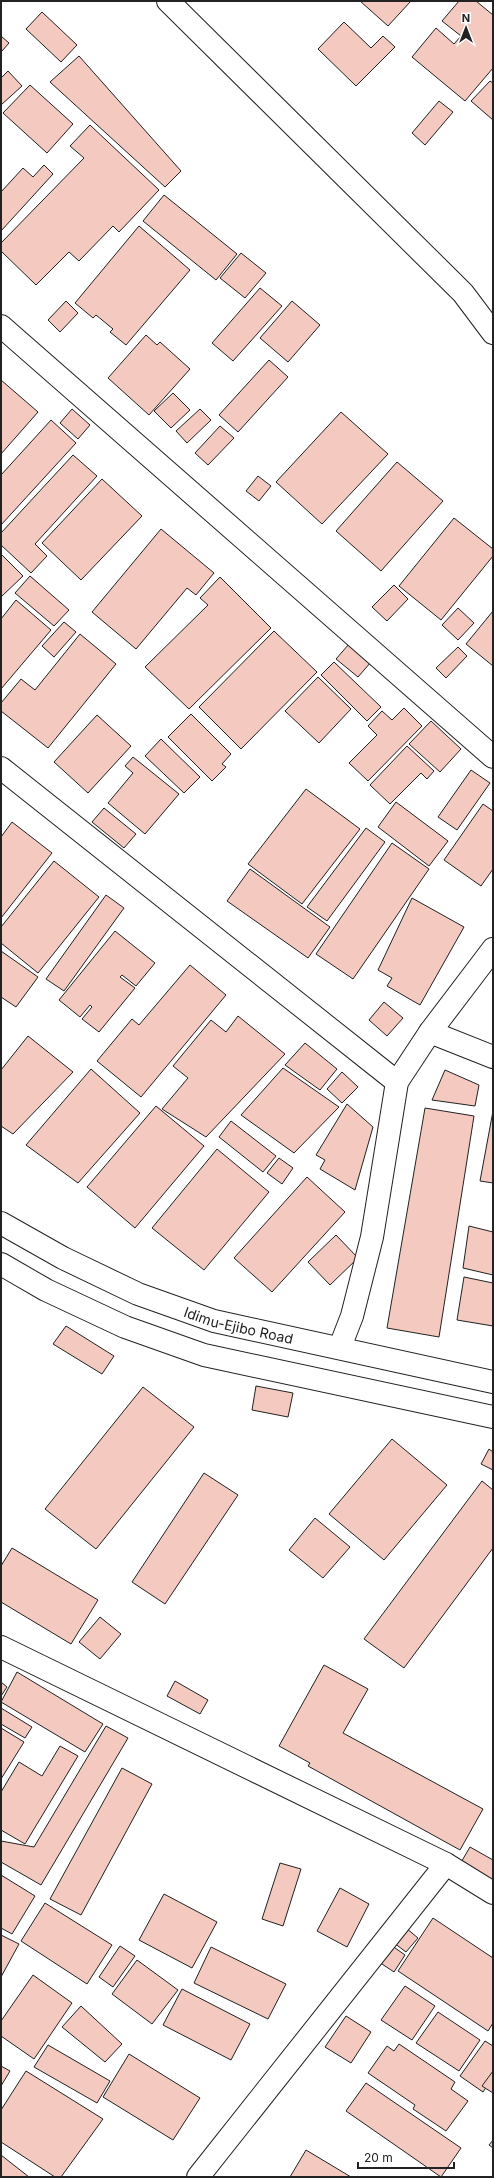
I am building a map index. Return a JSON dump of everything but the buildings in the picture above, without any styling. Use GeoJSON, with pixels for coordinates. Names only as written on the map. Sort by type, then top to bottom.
{"type":"FeatureCollection","features":[{"type":"Feature","properties":{"kind":"street"},"geometry":{"type":"LineString","coordinates":[[168,1],[463,293],[493,333]]}},
{"type":"Feature","properties":{"kind":"street"},"geometry":{"type":"LineString","coordinates":[[1,326],[493,757]]}},
{"type":"Feature","properties":{"kind":"street"},"geometry":{"type":"LineString","coordinates":[[1,768],[397,1082]]}},
{"type":"Feature","properties":{"kind":"street"},"geometry":{"type":"LineString","coordinates":[[340,1348],[352,1316],[372,1236],[397,1082],[430,1032],[493,949]]}},
{"type":"Feature","properties":{"kind":"street"},"geometry":{"type":"LineString","coordinates":[[430,1032],[493,1057]]}},
{"type":"Feature","properties":{"kind":"street","name":"Idimu-Ejibo Road"},"geometry":{"type":"LineString","coordinates":[[1,1223],[63,1258],[138,1294],[214,1320],[493,1382]]}},
{"type":"Feature","properties":{"kind":"street"},"geometry":{"type":"LineString","coordinates":[[1,1264],[46,1290],[125,1327],[204,1355],[493,1417]]}},
{"type":"Feature","properties":{"kind":"street"},"geometry":{"type":"LineString","coordinates":[[1,1647],[446,1864],[493,1893]]}},
{"type":"Feature","properties":{"kind":"street"},"geometry":{"type":"LineString","coordinates":[[198,2177],[446,1864]]}}]}
